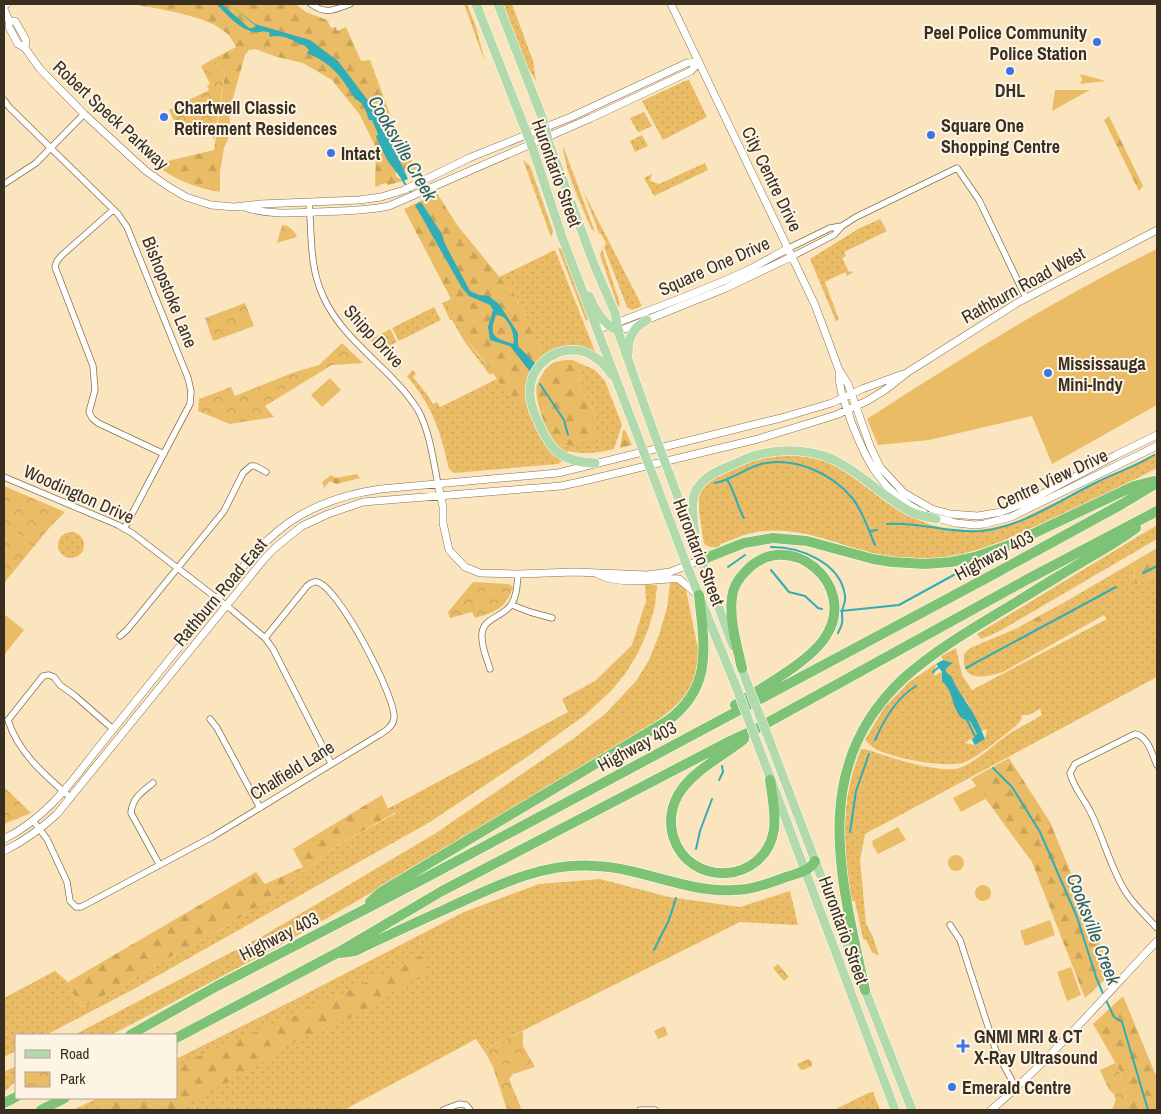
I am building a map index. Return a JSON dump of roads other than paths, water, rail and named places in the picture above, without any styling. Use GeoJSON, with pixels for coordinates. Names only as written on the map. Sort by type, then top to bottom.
{"type":"FeatureCollection","features":[{"type":"Feature","properties":{"kind":"highway"},"geometry":{"type":"LineString","coordinates":[[701,560],[744,543],[773,538],[807,541],[872,559],[892,562],[934,564],[966,560],[1009,545],[1134,486],[1157,481]]}},
{"type":"Feature","properties":{"kind":"highway","name":"Highway 403"},"geometry":{"type":"LineString","coordinates":[[132,1034],[217,986],[1012,564],[1122,504],[1157,481]]}},
{"type":"Feature","properties":{"kind":"highway"},"geometry":{"type":"LineString","coordinates":[[178,1037],[337,953],[442,892],[721,745],[758,728],[1028,579],[1157,511]]}},
{"type":"Feature","properties":{"kind":"highway"},"geometry":{"type":"LineString","coordinates":[[865,990],[846,903],[841,867],[839,821],[840,801],[847,770],[853,752],[869,720],[900,682],[932,656],[1130,533],[1157,511]]}},
{"type":"Feature","properties":{"kind":"highway"},"geometry":{"type":"LineString","coordinates":[[722,719],[732,706],[811,653],[826,636],[833,617],[833,597],[823,576],[811,564],[792,556],[776,556],[755,563],[740,577],[732,596],[731,611],[742,668]]}},
{"type":"Feature","properties":{"kind":"highway"},"geometry":{"type":"LineString","coordinates":[[359,912],[381,892],[428,866],[643,736],[673,717],[685,706],[699,682],[704,662],[699,595]]}},
{"type":"Feature","properties":{"kind":"highway"},"geometry":{"type":"LineString","coordinates":[[758,728],[696,775],[678,795],[673,810],[671,827],[676,842],[685,856],[694,865],[704,870],[720,873],[740,870],[760,858],[768,846],[774,829],[770,780]]}},
{"type":"Feature","properties":{"kind":"highway"},"geometry":{"type":"LineString","coordinates":[[337,953],[355,951],[508,881],[541,870],[574,865],[598,866],[637,872],[697,887],[727,891],[754,888],[805,870],[811,867],[815,861]]}},
{"type":"Feature","properties":{"kind":"highway"},"geometry":{"type":"LineString","coordinates":[[41,1110],[63,1099]]}},
{"type":"Feature","properties":{"kind":"main road","name":"Hurontario Street"},"geometry":{"type":"LineString","coordinates":[[476,4],[530,144],[620,393],[737,689],[895,1110]]}},
{"type":"Feature","properties":{"kind":"main road","name":"Hurontario Street"},"geometry":{"type":"LineString","coordinates":[[498,4],[615,313],[615,326],[747,683],[912,1110]]}},
{"type":"Feature","properties":{"kind":"main road"},"geometry":{"type":"LineString","coordinates":[[564,240],[591,300],[602,317],[615,326]]}},
{"type":"Feature","properties":{"kind":"main road"},"geometry":{"type":"LineString","coordinates":[[628,361],[628,344],[631,334],[638,325],[647,320]]}},
{"type":"Feature","properties":{"kind":"main road"},"geometry":{"type":"LineString","coordinates":[[595,463],[585,463],[569,458],[557,452],[551,446],[537,420],[532,404],[530,389],[532,380],[536,370],[545,359],[564,351],[581,351],[604,365],[615,381],[620,393]]}},
{"type":"Feature","properties":{"kind":"main road"},"geometry":{"type":"LineString","coordinates":[[696,543],[692,502],[700,483],[710,474],[750,456],[772,452],[809,452],[832,458],[913,513],[936,519]]}},
{"type":"Feature","properties":{"kind":"street"},"geometry":{"type":"LineString","coordinates":[[311,4],[324,12],[350,4]]}},
{"type":"Feature","properties":{"kind":"street","name":"City Centre Drive"},"geometry":{"type":"LineString","coordinates":[[671,4],[793,256],[825,329],[839,370],[848,384],[855,406]]}},
{"type":"Feature","properties":{"kind":"street","name":"Robert Speck Parkway"},"geometry":{"type":"LineString","coordinates":[[4,9],[9,21],[8,27],[18,44],[25,48],[40,69],[84,114],[141,167],[168,188],[186,197],[211,205],[243,207],[260,204],[359,200],[381,197],[404,190],[468,158],[526,134],[546,131],[591,118],[691,71],[699,62]]}},
{"type":"Feature","properties":{"kind":"street","name":"Bishopstoke Lane"},"geometry":{"type":"LineString","coordinates":[[4,100],[124,222],[188,378],[191,391],[190,404],[124,529]]}},
{"type":"Feature","properties":{"kind":"street"},"geometry":{"type":"LineString","coordinates":[[4,184],[24,172],[51,149],[84,114]]}},
{"type":"Feature","properties":{"kind":"street","name":"Robert Speck Parkway"},"geometry":{"type":"LineString","coordinates":[[243,207],[259,212],[310,212],[372,209],[389,206],[530,144],[546,131]]}},
{"type":"Feature","properties":{"kind":"street","name":"Square One Drive"},"geometry":{"type":"LineString","coordinates":[[597,330],[647,320],[743,280],[834,235],[842,226],[856,217],[957,168],[979,200],[1026,298]]}},
{"type":"Feature","properties":{"kind":"street","name":"Shipp Drive"},"geometry":{"type":"LineString","coordinates":[[309,202],[313,265],[323,297],[340,324],[396,381],[418,411],[427,434],[438,484]]}},
{"type":"Feature","properties":{"kind":"street"},"geometry":{"type":"LineString","coordinates":[[113,210],[56,261],[55,268],[93,366],[95,390],[89,412],[92,418],[98,423],[164,454]]}},
{"type":"Feature","properties":{"kind":"street","name":"Square One Drive"},"geometry":{"type":"LineString","coordinates":[[615,326],[735,275],[830,228],[842,226]]}},
{"type":"Feature","properties":{"kind":"street","name":"Rathburn Road West"},"geometry":{"type":"LineString","coordinates":[[679,459],[758,439],[847,410],[885,390],[908,372],[1026,298],[1157,230]]}},
{"type":"Feature","properties":{"kind":"street","name":"City Centre Drive"},"geometry":{"type":"LineString","coordinates":[[839,370],[839,388],[843,398]]}},
{"type":"Feature","properties":{"kind":"street","name":"Rathburn Road West"},"geometry":{"type":"LineString","coordinates":[[678,442],[772,421],[843,398],[908,372]]}},
{"type":"Feature","properties":{"kind":"street","name":"Centre View Drive"},"geometry":{"type":"LineString","coordinates":[[843,398],[862,450],[879,477],[903,501],[936,519],[975,525],[1011,518],[1157,446]]}},
{"type":"Feature","properties":{"kind":"street","name":"Centre View Drive"},"geometry":{"type":"LineString","coordinates":[[855,406],[880,467],[892,482],[919,503],[943,513],[962,516],[987,515],[1013,508],[1157,435]]}},
{"type":"Feature","properties":{"kind":"street","name":"Rathburn Road East"},"geometry":{"type":"LineString","coordinates":[[4,839],[34,822],[63,792],[218,599],[268,540],[305,513],[328,501],[359,492],[558,472],[678,442]]}},
{"type":"Feature","properties":{"kind":"street","name":"Rathburn Road East"},"geometry":{"type":"LineString","coordinates":[[4,851],[40,830],[57,814],[265,558],[302,526],[328,514],[363,502],[560,486],[679,459]]}},
{"type":"Feature","properties":{"kind":"street"},"geometry":{"type":"LineString","coordinates":[[120,636],[127,630],[224,511],[243,474],[250,466],[255,466],[266,472]]}},
{"type":"Feature","properties":{"kind":"street","name":"Woodington Drive"},"geometry":{"type":"LineString","coordinates":[[4,477],[124,529],[178,568],[265,638],[274,649],[332,763]]}},
{"type":"Feature","properties":{"kind":"street"},"geometry":{"type":"LineString","coordinates":[[438,484],[449,550],[459,562],[472,571],[518,574],[594,573],[604,578],[623,580],[670,575],[701,560]]}},
{"type":"Feature","properties":{"kind":"street"},"geometry":{"type":"LineString","coordinates":[[490,669],[482,639],[484,628],[491,620],[512,604],[517,592],[518,574]]}},
{"type":"Feature","properties":{"kind":"street"},"geometry":{"type":"LineString","coordinates":[[670,575],[684,582],[699,595]]}},
{"type":"Feature","properties":{"kind":"street","name":"Chalfield Lane"},"geometry":{"type":"LineString","coordinates":[[34,822],[47,839],[67,882],[70,901],[76,907],[85,906],[159,864],[212,837],[389,728],[394,718],[380,674],[362,638],[336,599],[323,584],[312,582],[306,586],[265,638]]}},
{"type":"Feature","properties":{"kind":"street"},"geometry":{"type":"LineString","coordinates":[[512,604],[530,612],[552,618]]}},
{"type":"Feature","properties":{"kind":"street"},"geometry":{"type":"LineString","coordinates":[[71,798],[30,761],[12,731],[8,720],[43,676],[49,675],[54,677],[60,685],[113,729]]}},
{"type":"Feature","properties":{"kind":"street"},"geometry":{"type":"LineString","coordinates":[[210,719],[260,808]]}},
{"type":"Feature","properties":{"kind":"street"},"geometry":{"type":"LineString","coordinates":[[1157,765],[1146,740],[1143,736],[1135,734],[1075,764],[1070,773],[1094,818],[1122,886],[1132,901],[1157,928]]}},
{"type":"Feature","properties":{"kind":"street"},"geometry":{"type":"LineString","coordinates":[[153,783],[140,793],[134,801],[131,812],[159,864]]}},
{"type":"Feature","properties":{"kind":"street"},"geometry":{"type":"LineString","coordinates":[[950,925],[960,940],[996,1051],[1016,1088]]}},
{"type":"Feature","properties":{"kind":"street"},"geometry":{"type":"LineString","coordinates":[[992,1110],[1100,1004],[1157,941]]}},
{"type":"Feature","properties":{"kind":"street"},"geometry":{"type":"LineString","coordinates":[[443,1110],[459,1104],[466,1105],[470,1110]]}},
{"type":"Feature","properties":{"kind":"street"},"geometry":{"type":"LineString","coordinates":[[640,1110],[655,1110]]}},
{"type":"Feature","properties":{"kind":"water"},"geometry":{"type":"Polygon","coordinates":[[[216,4],[222,4],[249,28],[256,26],[229,4],[255,24],[310,40],[338,61],[379,115],[408,179],[403,181],[387,160],[376,137],[378,134],[372,120],[369,120],[363,105],[355,99],[340,77],[329,66],[307,53],[309,50],[304,45],[282,37],[270,37],[269,32],[252,32],[245,29],[216,4]]]}},
{"type":"Feature","properties":{"kind":"water"},"geometry":{"type":"Polygon","coordinates":[[[421,202],[442,234],[445,244],[470,291],[479,295],[489,296],[499,304],[518,333],[518,346],[536,364],[531,373],[510,346],[490,340],[488,327],[493,310],[490,305],[469,296],[462,288],[415,205],[421,202]],[[496,315],[493,328],[494,335],[497,338],[514,344],[513,333],[508,322],[502,316],[496,315]]]}},
{"type":"Feature","properties":{"kind":"water"},"geometry":{"type":"Polygon","coordinates":[[[943,660],[953,663],[946,668],[946,672],[952,677],[956,687],[972,711],[985,739],[975,745],[972,740],[977,734],[970,721],[960,716],[949,690],[942,681],[942,672],[936,664],[943,660]]]}},
{"type":"Feature","properties":{"kind":"waterway","name":"Cooksville Creek"},"geometry":{"type":"LineString","coordinates":[[402,179],[411,193]]}},
{"type":"Feature","properties":{"kind":"waterway","name":"Cooksville Creek"},"geometry":{"type":"LineString","coordinates":[[540,384],[564,420],[568,435]]}},
{"type":"Feature","properties":{"kind":"waterway"},"geometry":{"type":"LineString","coordinates":[[887,524],[911,524],[958,531],[982,531],[997,528],[1040,512],[1154,455]]}},
{"type":"Feature","properties":{"kind":"waterway","name":"Cooksville Creek"},"geometry":{"type":"LineString","coordinates":[[715,483],[755,466],[774,462],[786,462],[812,469],[834,481],[853,499],[875,545]]}},
{"type":"Feature","properties":{"kind":"waterway"},"geometry":{"type":"LineString","coordinates":[[727,480],[744,518]]}},
{"type":"Feature","properties":{"kind":"waterway"},"geometry":{"type":"LineString","coordinates":[[870,531],[877,530]]}},
{"type":"Feature","properties":{"kind":"waterway"},"geometry":{"type":"LineString","coordinates":[[771,547],[795,550],[807,554],[818,559],[836,574],[842,584],[845,598],[842,624],[838,633]]}},
{"type":"Feature","properties":{"kind":"waterway"},"geometry":{"type":"LineString","coordinates":[[728,567],[745,555]]}},
{"type":"Feature","properties":{"kind":"waterway"},"geometry":{"type":"LineString","coordinates":[[841,611],[899,605],[972,565]]}},
{"type":"Feature","properties":{"kind":"waterway"},"geometry":{"type":"LineString","coordinates":[[1143,573],[1157,566]]}},
{"type":"Feature","properties":{"kind":"waterway"},"geometry":{"type":"LineString","coordinates":[[771,570],[789,592],[805,596],[818,608],[822,609]]}},
{"type":"Feature","properties":{"kind":"waterway"},"geometry":{"type":"LineString","coordinates":[[966,668],[1116,587]]}},
{"type":"Feature","properties":{"kind":"waterway"},"geometry":{"type":"LineString","coordinates":[[933,672],[939,667]]}},
{"type":"Feature","properties":{"kind":"waterway"},"geometry":{"type":"LineString","coordinates":[[875,740],[897,703],[916,686]]}},
{"type":"Feature","properties":{"kind":"waterway","name":"Cooksville Creek"},"geometry":{"type":"LineString","coordinates":[[967,720],[976,738]]}},
{"type":"Feature","properties":{"kind":"waterway"},"geometry":{"type":"LineString","coordinates":[[850,832],[856,791],[869,754]]}},
{"type":"Feature","properties":{"kind":"waterway"},"geometry":{"type":"LineString","coordinates":[[719,780],[723,772],[722,766]]}},
{"type":"Feature","properties":{"kind":"waterway","name":"Cooksville Creek"},"geometry":{"type":"LineString","coordinates":[[993,768],[1012,787],[1040,832],[1077,917],[1104,996]]}},
{"type":"Feature","properties":{"kind":"waterway"},"geometry":{"type":"LineString","coordinates":[[696,849],[700,831],[712,799]]}},
{"type":"Feature","properties":{"kind":"waterway"},"geometry":{"type":"LineString","coordinates":[[654,950],[669,920],[676,898]]}},
{"type":"Feature","properties":{"kind":"waterway","name":"Cooksville Creek"},"geometry":{"type":"LineString","coordinates":[[1106,1000],[1114,1017],[1122,1022],[1148,1110]]}},
{"type":"Feature","properties":{"kind":"place","name":"Peel Police Community Police Station"},"geometry":{"type":"Point","coordinates":[1097,42]}},
{"type":"Feature","properties":{"kind":"place","name":"DHL"},"geometry":{"type":"Point","coordinates":[1010,71]}},
{"type":"Feature","properties":{"kind":"place","name":"Chartwell Classic Retirement Residences"},"geometry":{"type":"Point","coordinates":[164,117]}},
{"type":"Feature","properties":{"kind":"place","name":"Square One Shopping Centre"},"geometry":{"type":"Point","coordinates":[931,135]}},
{"type":"Feature","properties":{"kind":"place","name":"Intact"},"geometry":{"type":"Point","coordinates":[331,153]}},
{"type":"Feature","properties":{"kind":"place","name":"Mississauga Mini-Indy"},"geometry":{"type":"Point","coordinates":[1048,373]}},
{"type":"Feature","properties":{"kind":"place","name":"GNMI MRI & CT X-Ray Ultrasound"},"geometry":{"type":"Point","coordinates":[963,1046]}},
{"type":"Feature","properties":{"kind":"place","name":"Emerald Centre"},"geometry":{"type":"Point","coordinates":[952,1087]}}]}
